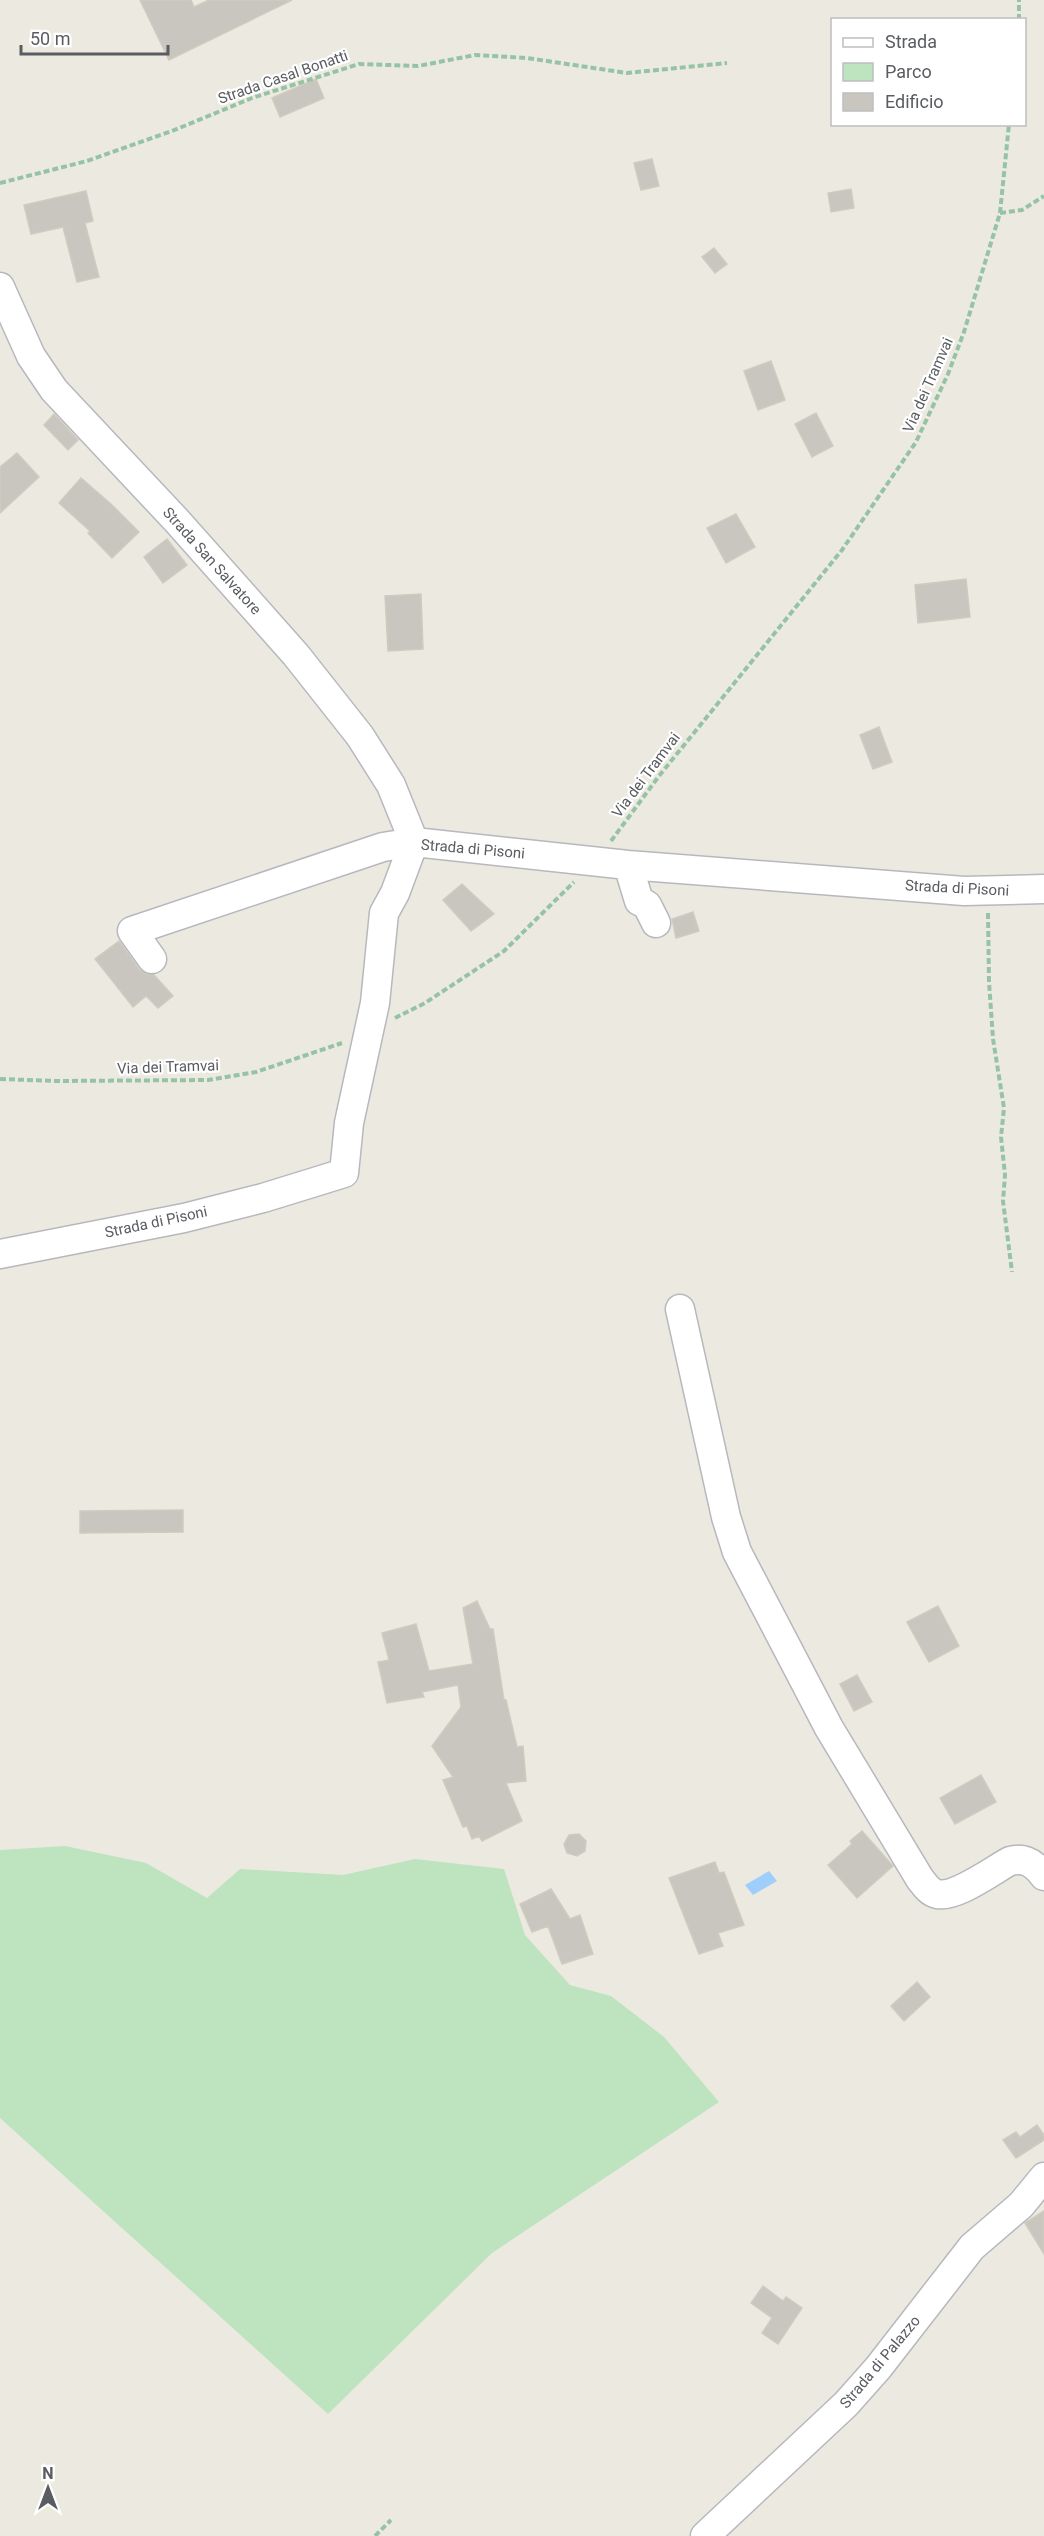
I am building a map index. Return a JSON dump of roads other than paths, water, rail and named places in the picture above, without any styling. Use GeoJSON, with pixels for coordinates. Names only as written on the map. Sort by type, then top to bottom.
{"type":"FeatureCollection","features":[{"type":"Feature","properties":{"kind":"street","name":"Strada San Salvatore"},"geometry":{"type":"LineString","coordinates":[[0,287],[31,356],[54,390],[177,521],[296,655],[353,727],[391,785],[414,843]]}},
{"type":"Feature","properties":{"kind":"street","name":"Strada di Pisoni"},"geometry":{"type":"LineString","coordinates":[[0,1254],[184,1218],[263,1198],[344,1173],[349,1123],[375,1003],[384,913],[395,893],[414,843],[597,860],[628,865],[985,891],[1044,890]]}},
{"type":"Feature","properties":{"kind":"street"},"geometry":{"type":"LineString","coordinates":[[152,958],[132,931],[383,847],[414,843]]}},
{"type":"Feature","properties":{"kind":"street"},"geometry":{"type":"LineString","coordinates":[[628,865],[639,901],[647,905],[656,923]]}},
{"type":"Feature","properties":{"kind":"street"},"geometry":{"type":"LineString","coordinates":[[680,1309],[722,1502],[737,1552],[829,1728],[920,1879],[931,1891],[945,1894],[959,1890],[1005,1863],[1017,1859],[1031,1863],[1044,1876]]}},
{"type":"Feature","properties":{"kind":"street","name":"Strada di Palazzo"},"geometry":{"type":"LineString","coordinates":[[705,2536],[846,2404],[878,2368],[972,2247],[1021,2205],[1044,2177]]}},
{"type":"Feature","properties":{"kind":"water"},"geometry":{"type":"Polygon","coordinates":[[[769,1871],[777,1881],[753,1895],[745,1885],[769,1871]]]}}]}
